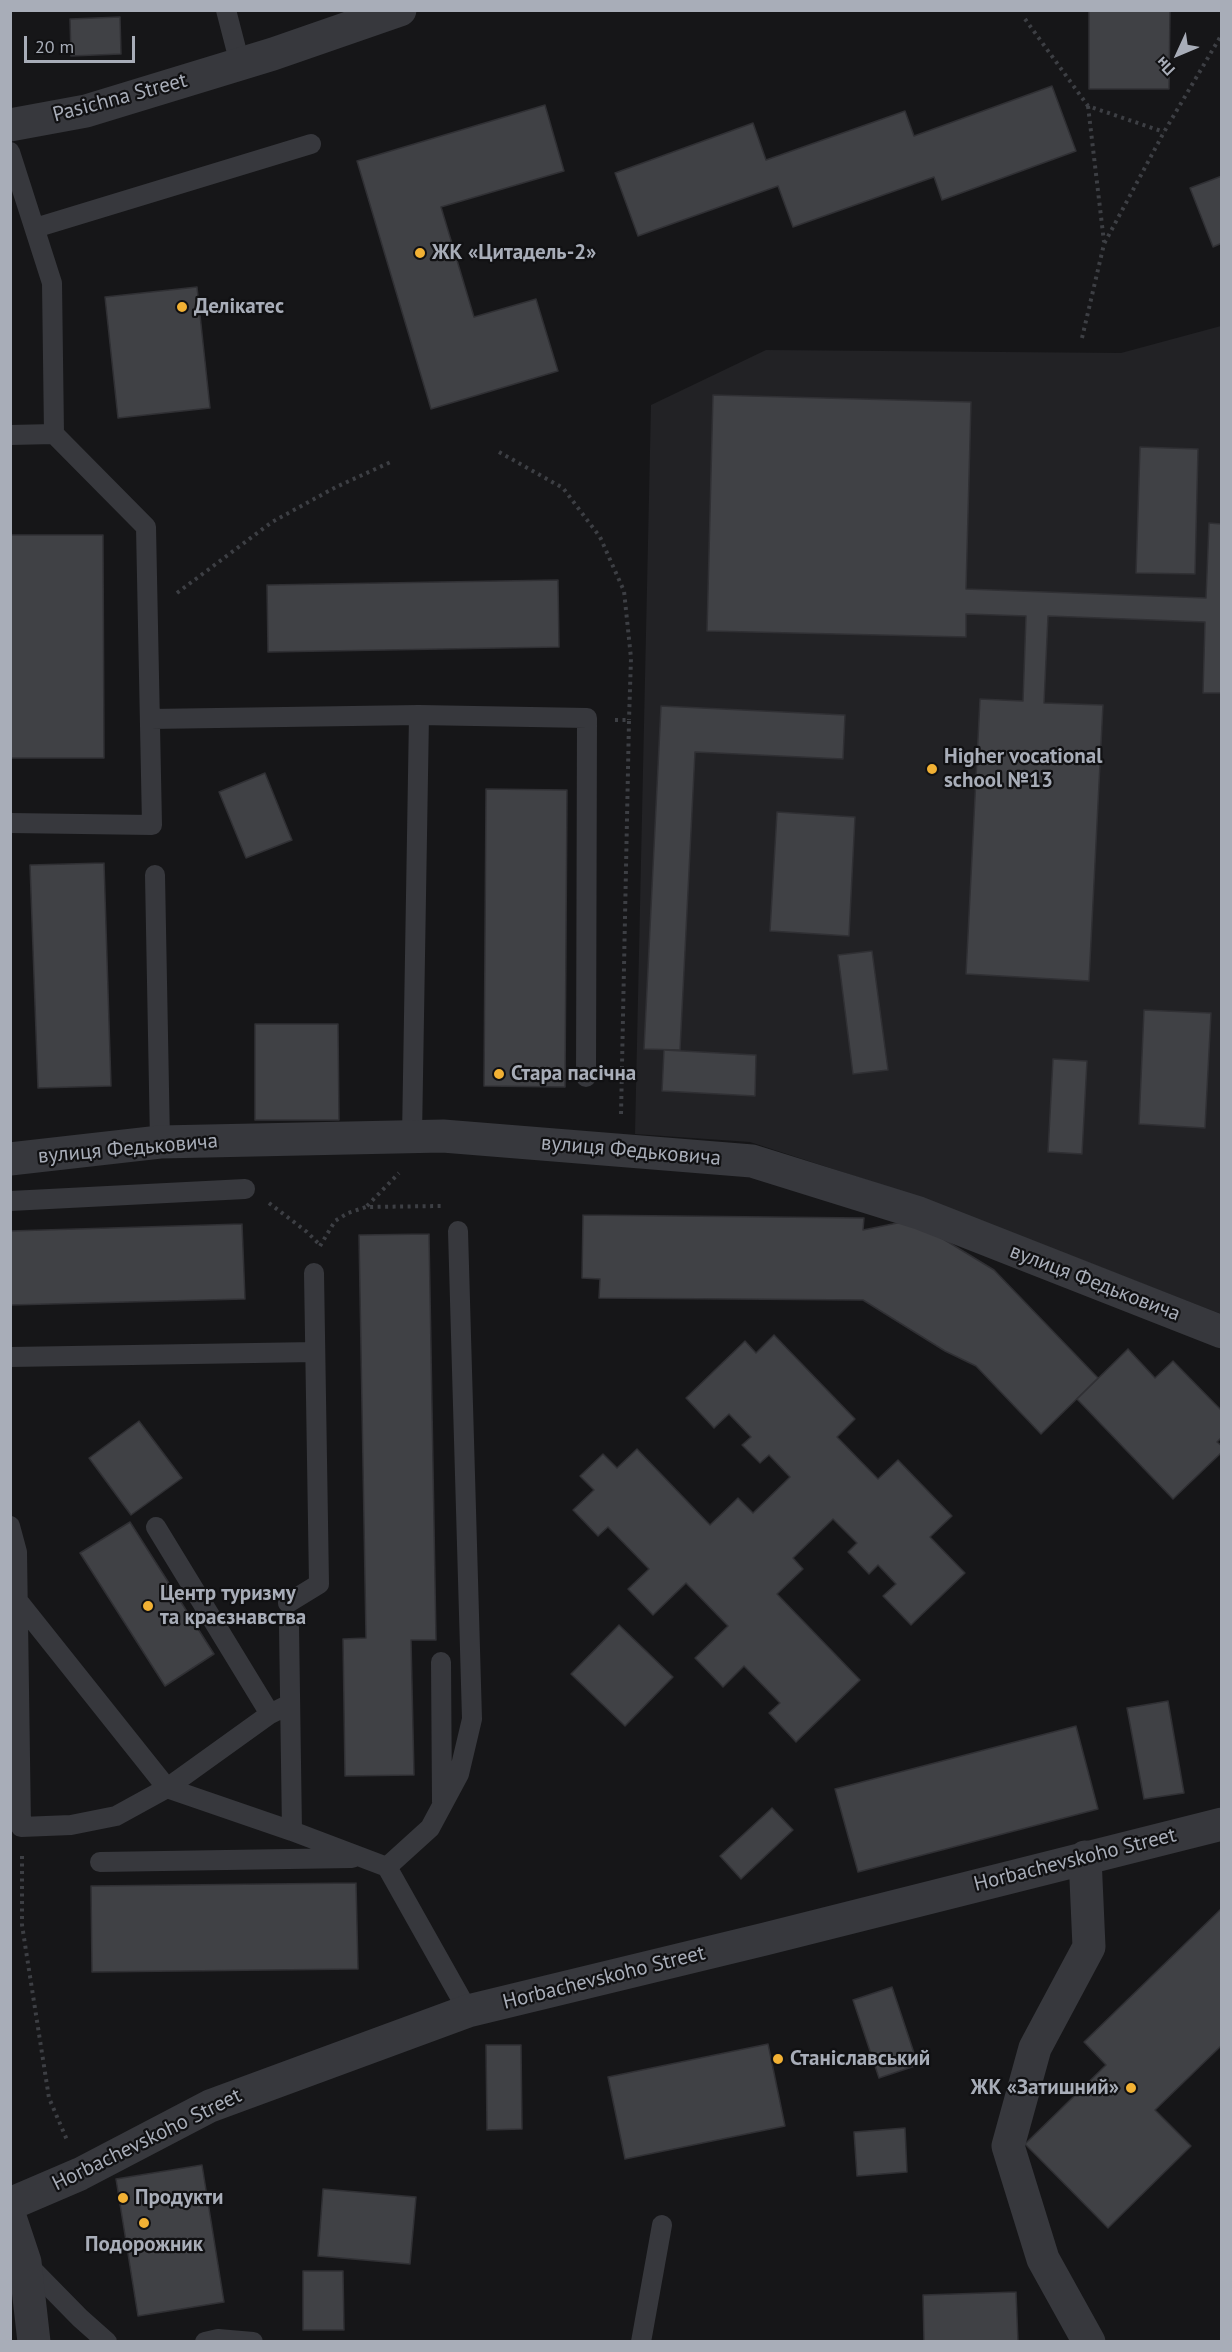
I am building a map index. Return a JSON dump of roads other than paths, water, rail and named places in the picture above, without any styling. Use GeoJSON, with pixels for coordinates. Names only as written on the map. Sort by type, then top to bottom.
{"type":"FeatureCollection","features":[{"type":"Feature","properties":{"kind":"street","name":"Pasichna Street"},"geometry":{"type":"LineString","coordinates":[[10,125],[86,111],[240,64],[400,10]]}},
{"type":"Feature","properties":{"kind":"street","name":"вулиця Федьковича"},"geometry":{"type":"LineString","coordinates":[[10,1159],[160,1142],[443,1137],[752,1161],[919,1213],[1221,1332]]}},
{"type":"Feature","properties":{"kind":"street","name":"Horbachevskoho Street"},"geometry":{"type":"LineString","coordinates":[[10,2204],[80,2174],[210,2106],[468,2011],[765,1940],[1221,1824]]}},
{"type":"Feature","properties":{"kind":"street"},"geometry":{"type":"LineString","coordinates":[[1085,1857],[1089,1947],[1035,2048],[1008,2146],[1043,2259],[1089,2342]]}},
{"type":"Feature","properties":{"kind":"street"},"geometry":{"type":"LineString","coordinates":[[10,2217],[25,2262],[34,2342]]}},
{"type":"Feature","properties":{"kind":"lane"},"geometry":{"type":"LineString","coordinates":[[226,10],[240,64]]}},
{"type":"Feature","properties":{"kind":"lane"},"geometry":{"type":"LineString","coordinates":[[34,228],[311,144]]}},
{"type":"Feature","properties":{"kind":"lane"},"geometry":{"type":"LineString","coordinates":[[10,152],[52,283],[54,434],[146,527],[152,825],[10,823]]}},
{"type":"Feature","properties":{"kind":"lane"},"geometry":{"type":"LineString","coordinates":[[10,435],[54,434]]}},
{"type":"Feature","properties":{"kind":"lane"},"geometry":{"type":"LineString","coordinates":[[150,719],[419,715],[587,718],[586,1077]]}},
{"type":"Feature","properties":{"kind":"lane"},"geometry":{"type":"LineString","coordinates":[[412,1137],[419,715]]}},
{"type":"Feature","properties":{"kind":"lane"},"geometry":{"type":"LineString","coordinates":[[155,875],[160,1142]]}},
{"type":"Feature","properties":{"kind":"lane"},"geometry":{"type":"LineString","coordinates":[[10,1201],[245,1189]]}},
{"type":"Feature","properties":{"kind":"lane"},"geometry":{"type":"LineString","coordinates":[[387,1867],[430,1828],[459,1774],[472,1719],[458,1231]]}},
{"type":"Feature","properties":{"kind":"lane"},"geometry":{"type":"LineString","coordinates":[[288,1603],[319,1584],[314,1273]]}},
{"type":"Feature","properties":{"kind":"lane"},"geometry":{"type":"LineString","coordinates":[[10,1357],[315,1352]]}},
{"type":"Feature","properties":{"kind":"lane"},"geometry":{"type":"LineString","coordinates":[[10,1526],[17,1552],[21,1827],[70,1825],[116,1816],[167,1788],[270,1714],[290,1704]]}},
{"type":"Feature","properties":{"kind":"lane"},"geometry":{"type":"LineString","coordinates":[[156,1527],[270,1714]]}},
{"type":"Feature","properties":{"kind":"lane"},"geometry":{"type":"LineString","coordinates":[[18,1601],[167,1788],[387,1867],[468,2011]]}},
{"type":"Feature","properties":{"kind":"lane"},"geometry":{"type":"LineString","coordinates":[[289,1626],[292,1831]]}},
{"type":"Feature","properties":{"kind":"lane"},"geometry":{"type":"LineString","coordinates":[[441,1662],[442,1805]]}},
{"type":"Feature","properties":{"kind":"lane"},"geometry":{"type":"LineString","coordinates":[[100,1862],[364,1858]]}},
{"type":"Feature","properties":{"kind":"lane"},"geometry":{"type":"LineString","coordinates":[[641,2342],[662,2225]]}},
{"type":"Feature","properties":{"kind":"lane"},"geometry":{"type":"LineString","coordinates":[[25,2262],[107,2342]]}},
{"type":"Feature","properties":{"kind":"lane"},"geometry":{"type":"LineString","coordinates":[[206,2342],[218,2339],[253,2342]]}},
{"type":"Feature","properties":{"kind":"place","name":"ЖК «Цитадель-2»"},"geometry":{"type":"Point","coordinates":[420,253]}},
{"type":"Feature","properties":{"kind":"place","name":"Делікатес"},"geometry":{"type":"Point","coordinates":[182,307]}},
{"type":"Feature","properties":{"kind":"place","name":"Higher vocational school №13"},"geometry":{"type":"Point","coordinates":[932,769]}},
{"type":"Feature","properties":{"kind":"place","name":"Стара пасічна"},"geometry":{"type":"Point","coordinates":[499,1074]}},
{"type":"Feature","properties":{"kind":"place","name":"Центр туризму та краєзнавства"},"geometry":{"type":"Point","coordinates":[148,1606]}},
{"type":"Feature","properties":{"kind":"place","name":"Станіславський"},"geometry":{"type":"Point","coordinates":[778,2059]}},
{"type":"Feature","properties":{"kind":"place","name":"ЖК «Затишний»"},"geometry":{"type":"Point","coordinates":[1131,2088]}},
{"type":"Feature","properties":{"kind":"place","name":"Продукти"},"geometry":{"type":"Point","coordinates":[123,2198]}},
{"type":"Feature","properties":{"kind":"place","name":"Подорожник"},"geometry":{"type":"Point","coordinates":[144,2223]}}]}
